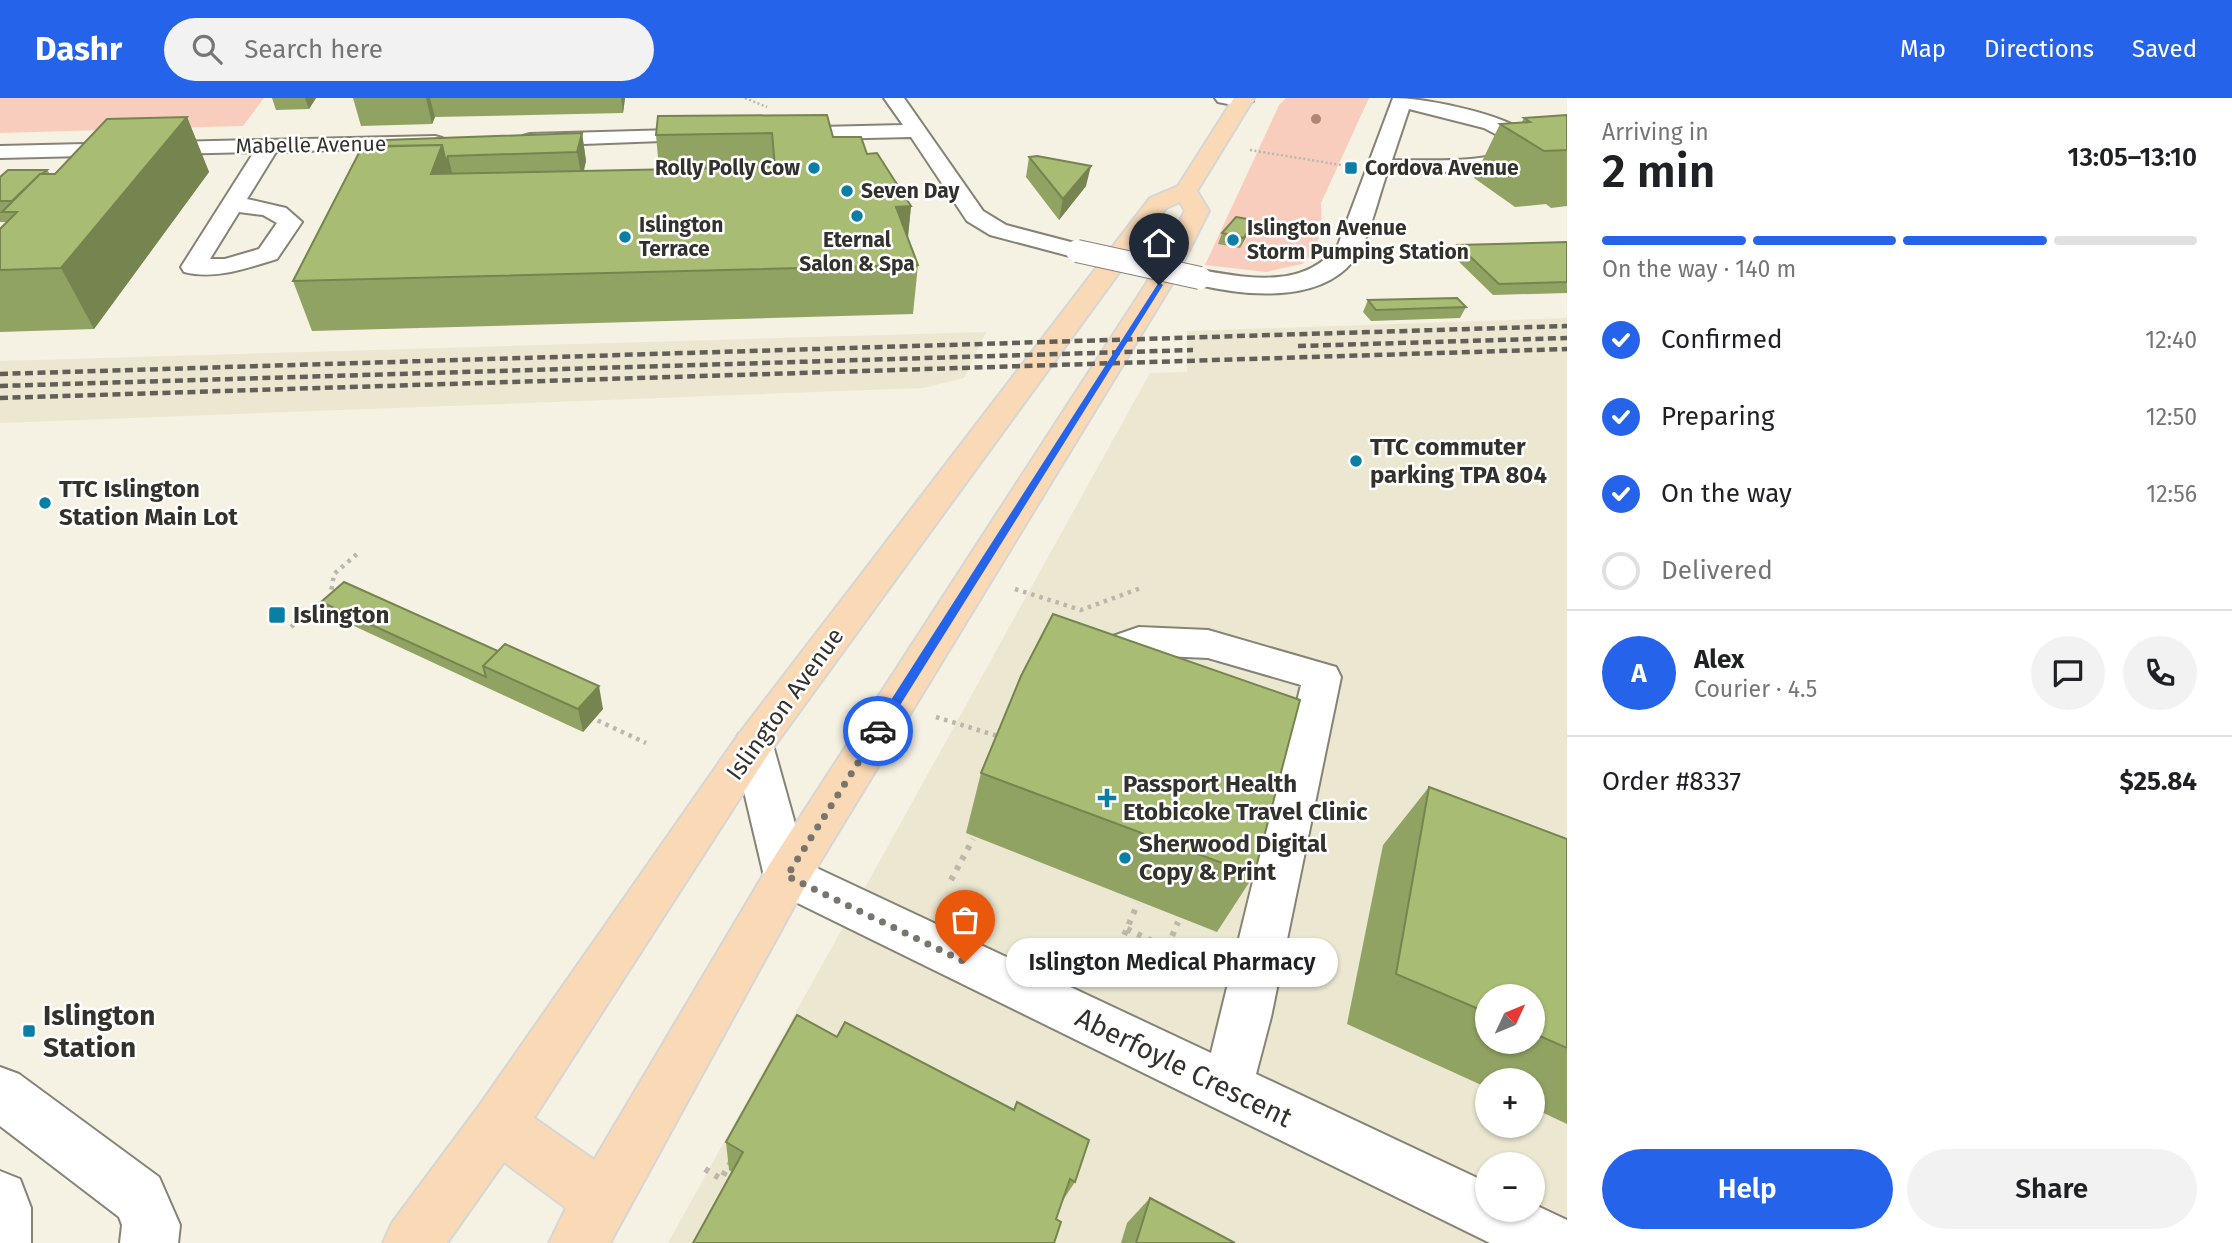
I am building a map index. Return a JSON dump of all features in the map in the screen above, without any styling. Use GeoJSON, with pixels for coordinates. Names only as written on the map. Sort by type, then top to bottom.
{"type":"FeatureCollection","features":[{"type":"Feature","properties":{"kind":"main road"},"geometry":{"type":"LineString","coordinates":[[498,1125],[591,1222],[787,876],[1159,285],[1197,211],[1186,191],[1237,99]]}},
{"type":"Feature","properties":{"kind":"main road","name":"Islington Avenue"},"geometry":{"type":"LineString","coordinates":[[412,1243],[498,1125],[753,746],[1158,203],[1186,191]]}},
{"type":"Feature","properties":{"kind":"street"},"geometry":{"type":"LineString","coordinates":[[894,98],[975,216],[998,230],[1077,251],[1234,284],[1280,284],[1311,280],[1338,265],[1350,246],[1377,166],[1403,100],[1502,128],[1521,136],[1531,145],[1530,150],[1519,156],[1470,163],[1377,166]]}},
{"type":"Feature","properties":{"kind":"street"},"geometry":{"type":"LineString","coordinates":[[761,134],[915,131]]}},
{"type":"Feature","properties":{"kind":"street"},"geometry":{"type":"LineString","coordinates":[[504,141],[723,135]]}},
{"type":"Feature","properties":{"kind":"street","name":"Mabelle Avenue"},"geometry":{"type":"LineString","coordinates":[[0,152],[449,142]]}},
{"type":"Feature","properties":{"kind":"street"},"geometry":{"type":"LineString","coordinates":[[232,205],[268,146]]}},
{"type":"Feature","properties":{"kind":"street"},"geometry":{"type":"LineString","coordinates":[[1080,695],[1100,655],[1139,641],[1208,644],[1322,677],[1249,1003],[1227,1087]]}},
{"type":"Feature","properties":{"kind":"street"},"geometry":{"type":"LineString","coordinates":[[753,746],[787,876]]}},
{"type":"Feature","properties":{"kind":"street","name":"Aberfoyle Crescent"},"geometry":{"type":"LineString","coordinates":[[787,876],[1552,1243]]}},
{"type":"Feature","properties":{"kind":"street"},"geometry":{"type":"LineString","coordinates":[[0,1093],[139,1197],[151,1225],[149,1243]]}},
{"type":"Feature","properties":{"kind":"street"},"geometry":{"type":"LineString","coordinates":[[0,1199],[3,1208],[2,1243]]}},
{"type":"Feature","properties":{"kind":"path"},"geometry":{"type":"LineString","coordinates":[[1256,151],[1352,167],[1377,166]]}},
{"type":"Feature","properties":{"kind":"path"},"geometry":{"type":"LineString","coordinates":[[291,627],[329,597],[334,574],[357,554]]}},
{"type":"Feature","properties":{"kind":"path"},"geometry":{"type":"LineString","coordinates":[[1015,589],[1081,610],[1142,588]]}},
{"type":"Feature","properties":{"kind":"path"},"geometry":{"type":"LineString","coordinates":[[329,597],[340,602]]}},
{"type":"Feature","properties":{"kind":"path"},"geometry":{"type":"LineString","coordinates":[[583,714],[646,743]]}},
{"type":"Feature","properties":{"kind":"path"},"geometry":{"type":"LineString","coordinates":[[935,716],[1005,739]]}},
{"type":"Feature","properties":{"kind":"path"},"geometry":{"type":"LineString","coordinates":[[951,880],[973,839]]}},
{"type":"Feature","properties":{"kind":"path"},"geometry":{"type":"LineString","coordinates":[[1115,956],[1138,903]]}},
{"type":"Feature","properties":{"kind":"path"},"geometry":{"type":"LineString","coordinates":[[1127,929],[1167,948],[1178,922]]}},
{"type":"Feature","properties":{"kind":"path"},"geometry":{"type":"LineString","coordinates":[[705,1169],[721,1179],[735,1155]]}},
{"type":"Feature","properties":{"kind":"shaded area"},"geometry":{"type":"Polygon","coordinates":[[[0,98],[264,98],[243,126],[0,133],[0,98]]]}},
{"type":"Feature","properties":{"kind":"shaded area"},"geometry":{"type":"Polygon","coordinates":[[[1286,98],[1369,98],[1321,203],[1322,227],[1315,251],[1302,264],[1266,272],[1205,265],[1279,105],[1286,98]]]}},
{"type":"Feature","properties":{"kind":"shaded area"},"geometry":{"type":"Polygon","coordinates":[[[1567,318],[1567,1243],[668,1243],[1150,373],[1187,372],[1187,331],[1567,318]]]}},
{"type":"Feature","properties":{"kind":"shaded area"},"geometry":{"type":"Polygon","coordinates":[[[986,332],[964,378],[923,388],[0,423],[0,361],[986,332]]]}},
{"type":"Feature","properties":{"kind":"building"},"geometry":{"type":"Polygon","coordinates":[[[827,115],[833,137],[861,137],[867,154],[877,153],[911,206],[896,207],[918,265],[293,281],[362,147],[442,145],[431,174],[775,167],[772,133],[656,135],[658,116],[827,115]]]}},
{"type":"Feature","properties":{"kind":"building"},"geometry":{"type":"Polygon","coordinates":[[[1567,115],[1567,150],[1544,151],[1500,124],[1530,122],[1524,118],[1567,115]]]}},
{"type":"Feature","properties":{"kind":"building"},"geometry":{"type":"Polygon","coordinates":[[[187,117],[61,268],[0,270],[0,229],[17,212],[2,212],[40,174],[55,174],[107,119],[187,117]]]}},
{"type":"Feature","properties":{"kind":"building"},"geometry":{"type":"Polygon","coordinates":[[[582,133],[577,152],[448,156],[446,162],[442,145],[382,146],[385,140],[582,133]]]}},
{"type":"Feature","properties":{"kind":"building"},"geometry":{"type":"Polygon","coordinates":[[[1037,156],[1091,166],[1063,199],[1029,157],[1037,156]]]}},
{"type":"Feature","properties":{"kind":"building"},"geometry":{"type":"Polygon","coordinates":[[[8,170],[47,170],[12,201],[0,201],[0,177],[8,170]]]}},
{"type":"Feature","properties":{"kind":"building"},"geometry":{"type":"Polygon","coordinates":[[[1236,217],[1253,220],[1244,238],[1222,233],[1236,217]]]}},
{"type":"Feature","properties":{"kind":"building"},"geometry":{"type":"Polygon","coordinates":[[[1567,242],[1567,282],[1499,284],[1458,245],[1567,242]]]}},
{"type":"Feature","properties":{"kind":"building"},"geometry":{"type":"Polygon","coordinates":[[[1457,298],[1466,307],[1376,310],[1368,300],[1457,298]]]}},
{"type":"Feature","properties":{"kind":"building"},"geometry":{"type":"Polygon","coordinates":[[[344,582],[498,651],[483,666],[486,677],[321,602],[344,582]]]}},
{"type":"Feature","properties":{"kind":"building"},"geometry":{"type":"Polygon","coordinates":[[[1053,614],[1300,700],[1254,875],[981,773],[1021,676],[1053,614]]]}},
{"type":"Feature","properties":{"kind":"building"},"geometry":{"type":"Polygon","coordinates":[[[505,644],[599,686],[578,709],[483,666],[505,644]]]}},
{"type":"Feature","properties":{"kind":"building"},"geometry":{"type":"Polygon","coordinates":[[[1429,787],[1567,839],[1567,1048],[1545,1038],[1545,984],[1475,984],[1475,1007],[1396,974],[1429,787]]]}},
{"type":"Feature","properties":{"kind":"building"},"geometry":{"type":"Polygon","coordinates":[[[797,1015],[837,1037],[845,1022],[1014,1110],[1017,1102],[1089,1140],[1075,1182],[1070,1179],[1056,1219],[1061,1222],[1054,1243],[693,1243],[743,1152],[726,1142],[797,1015]]]}},
{"type":"Feature","properties":{"kind":"building"},"geometry":{"type":"Polygon","coordinates":[[[1150,1198],[1235,1243],[1136,1243],[1150,1198]]]}},
{"type":"Feature","properties":{"kind":"railway"},"geometry":{"type":"LineString","coordinates":[[0,374],[1567,326]]}},
{"type":"Feature","properties":{"kind":"railway"},"geometry":{"type":"LineString","coordinates":[[1298,346],[1567,338]]}},
{"type":"Feature","properties":{"kind":"railway"},"geometry":{"type":"LineString","coordinates":[[0,398],[1567,349]]}},
{"type":"Feature","properties":{"kind":"railway"},"geometry":{"type":"LineString","coordinates":[[0,386],[1193,350]]}},
{"type":"Feature","properties":{"kind":"way so far"},"geometry":{"type":"LineString","coordinates":[[878,731],[787,876],[965,962]]}},
{"type":"Feature","properties":{"kind":"place","name":"Rolly Polly Cow"},"geometry":{"type":"Point","coordinates":[814,168]}},
{"type":"Feature","properties":{"kind":"place","name":"Cordova Avenue"},"geometry":{"type":"Point","coordinates":[1351,168]}},
{"type":"Feature","properties":{"kind":"place","name":"Seven Day"},"geometry":{"type":"Point","coordinates":[847,191]}},
{"type":"Feature","properties":{"kind":"place","name":"Eternal Salon & Spa"},"geometry":{"type":"Point","coordinates":[857,216]}},
{"type":"Feature","properties":{"kind":"place","name":"Islington Terrace"},"geometry":{"type":"Point","coordinates":[625,237]}},
{"type":"Feature","properties":{"kind":"place","name":"Islington Avenue Storm Pumping Station"},"geometry":{"type":"Point","coordinates":[1233,240]}},
{"type":"Feature","properties":{"kind":"place","name":"TTC commuter parking TPA 804"},"geometry":{"type":"Point","coordinates":[1356,461]}},
{"type":"Feature","properties":{"kind":"place","name":"TTC Islington Station Main Lot"},"geometry":{"type":"Point","coordinates":[45,503]}},
{"type":"Feature","properties":{"kind":"place","name":"Islington"},"geometry":{"type":"Point","coordinates":[277,615]}},
{"type":"Feature","properties":{"kind":"place","name":"Passport Health Etobicoke Travel Clinic"},"geometry":{"type":"Point","coordinates":[1107,798]}},
{"type":"Feature","properties":{"kind":"place","name":"Sherwood Digital Copy & Print"},"geometry":{"type":"Point","coordinates":[1125,858]}},
{"type":"Feature","properties":{"kind":"place","name":"Islington Medical Pharmacy"},"geometry":{"type":"Point","coordinates":[965,962]}},
{"type":"Feature","properties":{"kind":"place","name":"Islington Station"},"geometry":{"type":"Point","coordinates":[29,1031]}},
{"type":"Feature","properties":{"kind":"route"},"geometry":{"type":"LineString","coordinates":[[878,731],[1159,285]]}}]}
